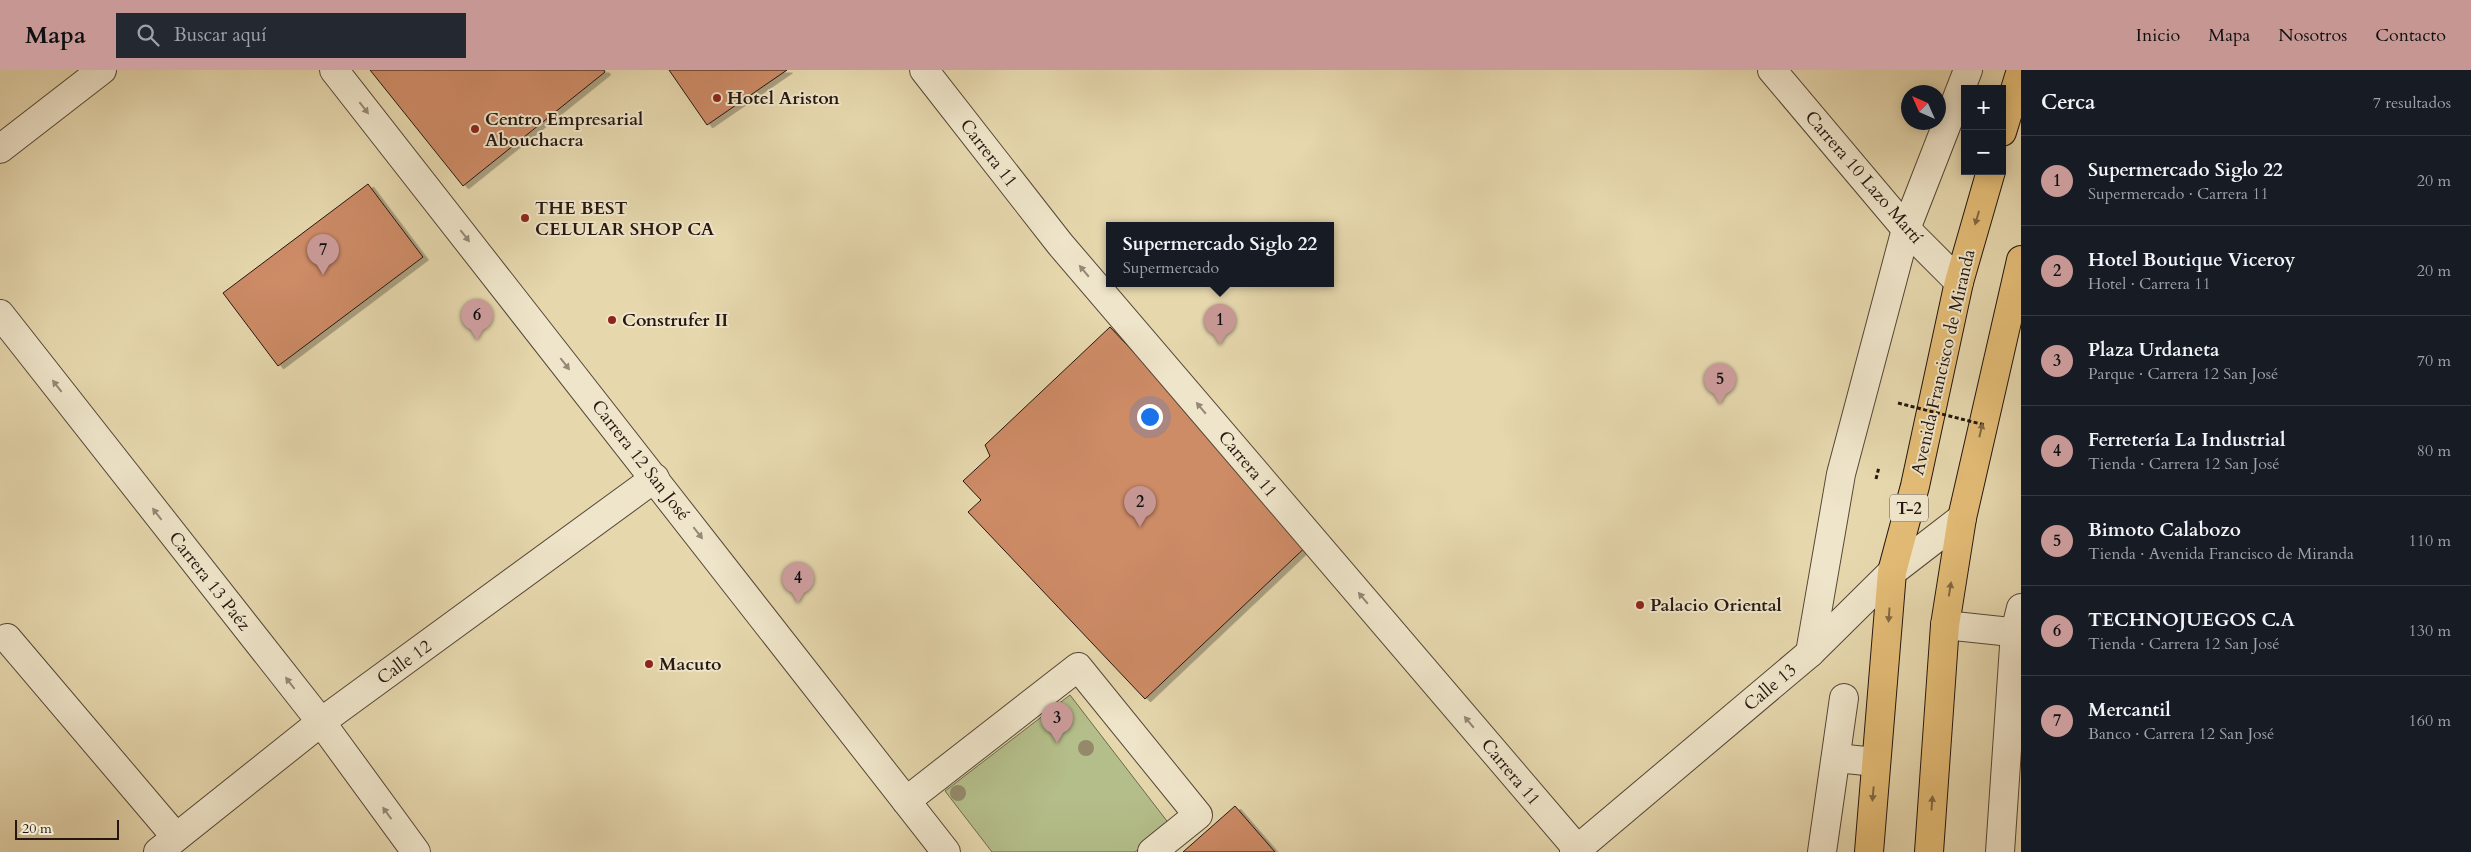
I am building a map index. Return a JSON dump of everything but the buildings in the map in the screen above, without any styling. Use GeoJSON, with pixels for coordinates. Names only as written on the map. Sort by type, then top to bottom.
{"type":"FeatureCollection","features":[{"type":"Feature","properties":{"kind":"highway"},"geometry":{"type":"LineString","coordinates":[[2003,130],[2020,70]]}},
{"type":"Feature","properties":{"kind":"highway","name":"Avenida Francisco de Miranda"},"geometry":{"type":"LineString","coordinates":[[1869,852],[1892,572],[1915,486],[1958,282],[1990,175]]}},
{"type":"Feature","properties":{"kind":"highway"},"geometry":{"type":"LineString","coordinates":[[1929,852],[1944,625],[1962,518],[2021,260]]}},
{"type":"Feature","properties":{"kind":"street"},"geometry":{"type":"LineString","coordinates":[[0,149],[102,70]]}},
{"type":"Feature","properties":{"kind":"street","name":"Carrera 12 San José"},"geometry":{"type":"LineString","coordinates":[[334,70],[946,852]]}},
{"type":"Feature","properties":{"kind":"street","name":"Carrera 11"},"geometry":{"type":"LineString","coordinates":[[924,70],[1067,251],[1577,851]]}},
{"type":"Feature","properties":{"kind":"street","name":"Carrera 10 Lazo Martí"},"geometry":{"type":"LineString","coordinates":[[1772,70],[1906,229],[1958,282]]}},
{"type":"Feature","properties":{"kind":"street"},"geometry":{"type":"LineString","coordinates":[[1810,653],[1841,474],[1906,229],[1968,70]]}},
{"type":"Feature","properties":{"kind":"street","name":"Carrera 13 Paéz"},"geometry":{"type":"LineString","coordinates":[[0,314],[321,722],[416,852]]}},
{"type":"Feature","properties":{"kind":"street","name":"Calle 12"},"geometry":{"type":"LineString","coordinates":[[167,845],[321,722],[655,478]]}},
{"type":"Feature","properties":{"kind":"street","name":"Calle 13"},"geometry":{"type":"LineString","coordinates":[[1577,851],[1810,653],[1892,572],[1962,518]]}},
{"type":"Feature","properties":{"kind":"street"},"geometry":{"type":"LineString","coordinates":[[1944,625],[2019,624],[2000,852]]}},
{"type":"Feature","properties":{"kind":"street"},"geometry":{"type":"LineString","coordinates":[[7,638],[167,845]]}},
{"type":"Feature","properties":{"kind":"street"},"geometry":{"type":"LineString","coordinates":[[906,800],[1078,667],[1198,815],[1152,852]]}},
{"type":"Feature","properties":{"kind":"street"},"geometry":{"type":"LineString","coordinates":[[1822,852],[1844,698]]}},
{"type":"Feature","properties":{"kind":"street"},"geometry":{"type":"LineString","coordinates":[[1836,758],[1876,762]]}},
{"type":"Feature","properties":{"kind":"path"},"geometry":{"type":"LineString","coordinates":[[1898,403],[1985,425]]}},
{"type":"Feature","properties":{"kind":"green space"},"geometry":{"type":"Polygon","coordinates":[[[1070,695],[1170,825],[1135,852],[992,852],[945,791],[1070,695]]]}},
{"type":"Feature","properties":{"kind":"place","name":"Hotel Ariston"},"geometry":{"type":"Point","coordinates":[717,98]}},
{"type":"Feature","properties":{"kind":"place","name":"Centro Empresarial Abouchacra"},"geometry":{"type":"Point","coordinates":[475,129]}},
{"type":"Feature","properties":{"kind":"place","name":"THE BEST CELULAR SHOP CA"},"geometry":{"type":"Point","coordinates":[525,218]}},
{"type":"Feature","properties":{"kind":"place","name":"Mercantil"},"geometry":{"type":"Point","coordinates":[323,275]}},
{"type":"Feature","properties":{"kind":"place","name":"Construfer II"},"geometry":{"type":"Point","coordinates":[612,320]}},
{"type":"Feature","properties":{"kind":"place","name":"TECHNOJUEGOS C.A"},"geometry":{"type":"Point","coordinates":[477,340]}},
{"type":"Feature","properties":{"kind":"place","name":"Supermercado Siglo 22"},"geometry":{"type":"Point","coordinates":[1220,345]}},
{"type":"Feature","properties":{"kind":"place","name":"Bimoto Calabozo"},"geometry":{"type":"Point","coordinates":[1720,404]}},
{"type":"Feature","properties":{"kind":"place","name":"Hotel Boutique Viceroy"},"geometry":{"type":"Point","coordinates":[1140,527]}},
{"type":"Feature","properties":{"kind":"place","name":"Ferretería La Industrial"},"geometry":{"type":"Point","coordinates":[798,603]}},
{"type":"Feature","properties":{"kind":"place","name":"Palacio Oriental"},"geometry":{"type":"Point","coordinates":[1640,605]}},
{"type":"Feature","properties":{"kind":"place","name":"Macuto"},"geometry":{"type":"Point","coordinates":[649,664]}},
{"type":"Feature","properties":{"kind":"place","name":"Plaza Urdaneta"},"geometry":{"type":"Point","coordinates":[1057,743]}}]}
